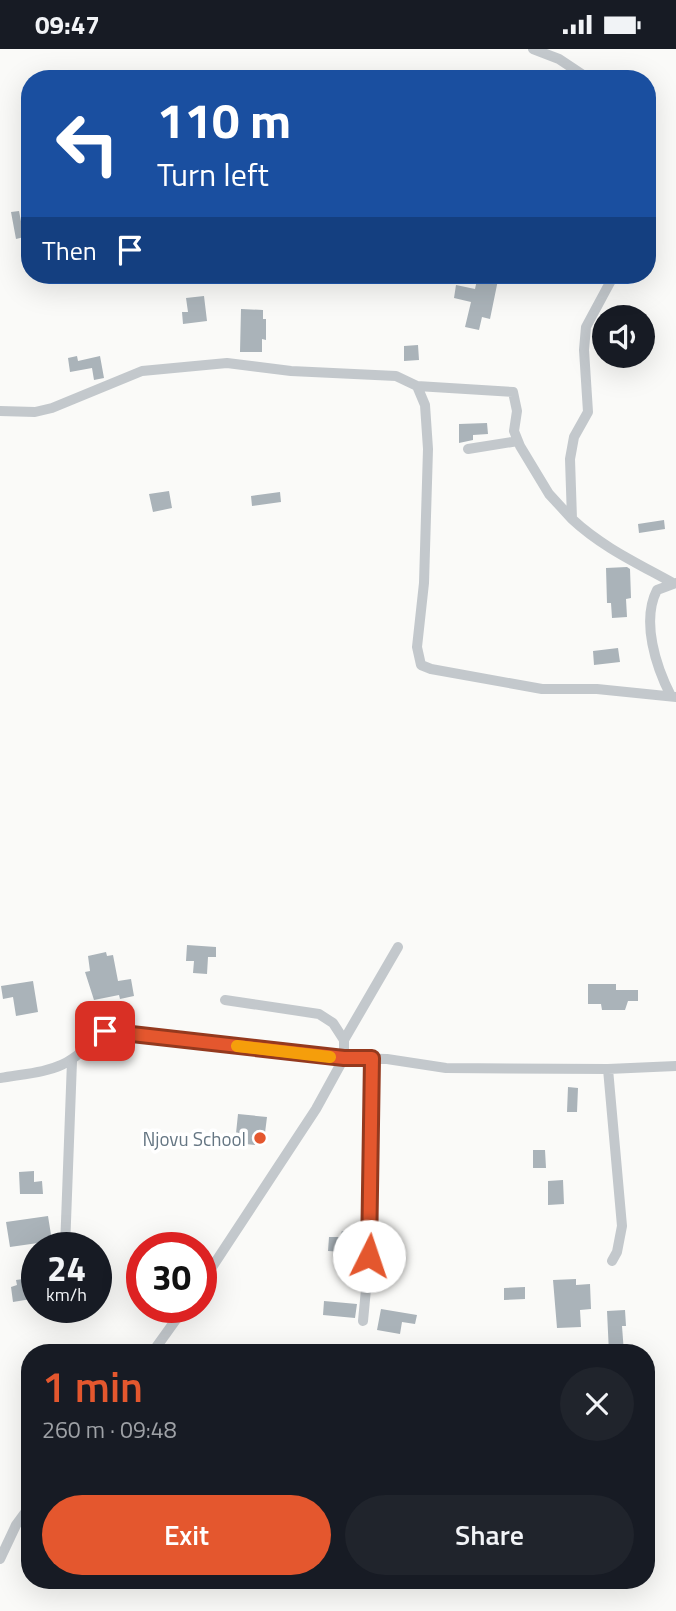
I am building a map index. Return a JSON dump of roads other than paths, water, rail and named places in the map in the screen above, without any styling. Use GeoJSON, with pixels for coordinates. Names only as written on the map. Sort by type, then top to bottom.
{"type":"FeatureCollection","features":[{"type":"Feature","properties":{"kind":"street"},"geometry":{"type":"LineString","coordinates":[[533,49],[559,59],[576,70]]}},
{"type":"Feature","properties":{"kind":"street"},"geometry":{"type":"LineString","coordinates":[[572,519],[570,459],[574,437],[588,412],[584,350],[586,327],[609,284]]}},
{"type":"Feature","properties":{"kind":"street"},"geometry":{"type":"LineString","coordinates":[[0,411],[35,412],[52,408],[142,371],[227,363],[291,372],[396,376],[417,386],[513,392],[517,411],[514,431],[549,494],[593,539],[616,554],[675,583]]}},
{"type":"Feature","properties":{"kind":"street"},"geometry":{"type":"LineString","coordinates":[[417,386],[425,405],[428,449],[424,583],[417,647],[421,665],[542,689],[597,689],[636,695],[673,696]]}},
{"type":"Feature","properties":{"kind":"street"},"geometry":{"type":"LineString","coordinates":[[468,449],[518,441]]}},
{"type":"Feature","properties":{"kind":"street"},"geometry":{"type":"LineString","coordinates":[[673,696],[660,674],[655,655],[651,611],[657,590],[675,583]]}},
{"type":"Feature","properties":{"kind":"street"},"geometry":{"type":"LineString","coordinates":[[217,1260],[316,1109],[344,1058],[344,1040],[398,947]]}},
{"type":"Feature","properties":{"kind":"street"},"geometry":{"type":"LineString","coordinates":[[225,1000],[319,1014],[333,1023],[344,1040]]}},
{"type":"Feature","properties":{"kind":"street"},"geometry":{"type":"LineString","coordinates":[[0,1078],[50,1070],[72,1061],[105,1031],[446,1068],[608,1069],[676,1066]]}},
{"type":"Feature","properties":{"kind":"street"},"geometry":{"type":"LineString","coordinates":[[363,1321],[371,1236],[372,1058]]}},
{"type":"Feature","properties":{"kind":"street"},"geometry":{"type":"LineString","coordinates":[[66,1232],[72,1061]]}},
{"type":"Feature","properties":{"kind":"street"},"geometry":{"type":"LineString","coordinates":[[608,1069],[622,1226],[617,1252],[612,1261]]}},
{"type":"Feature","properties":{"kind":"street"},"geometry":{"type":"LineString","coordinates":[[158,1344],[174,1323]]}},
{"type":"Feature","properties":{"kind":"street"},"geometry":{"type":"LineString","coordinates":[[0,1559],[21,1518]]}},
{"type":"Feature","properties":{"kind":"place","name":"Njovu School"},"geometry":{"type":"Point","coordinates":[260,1138]}}]}
